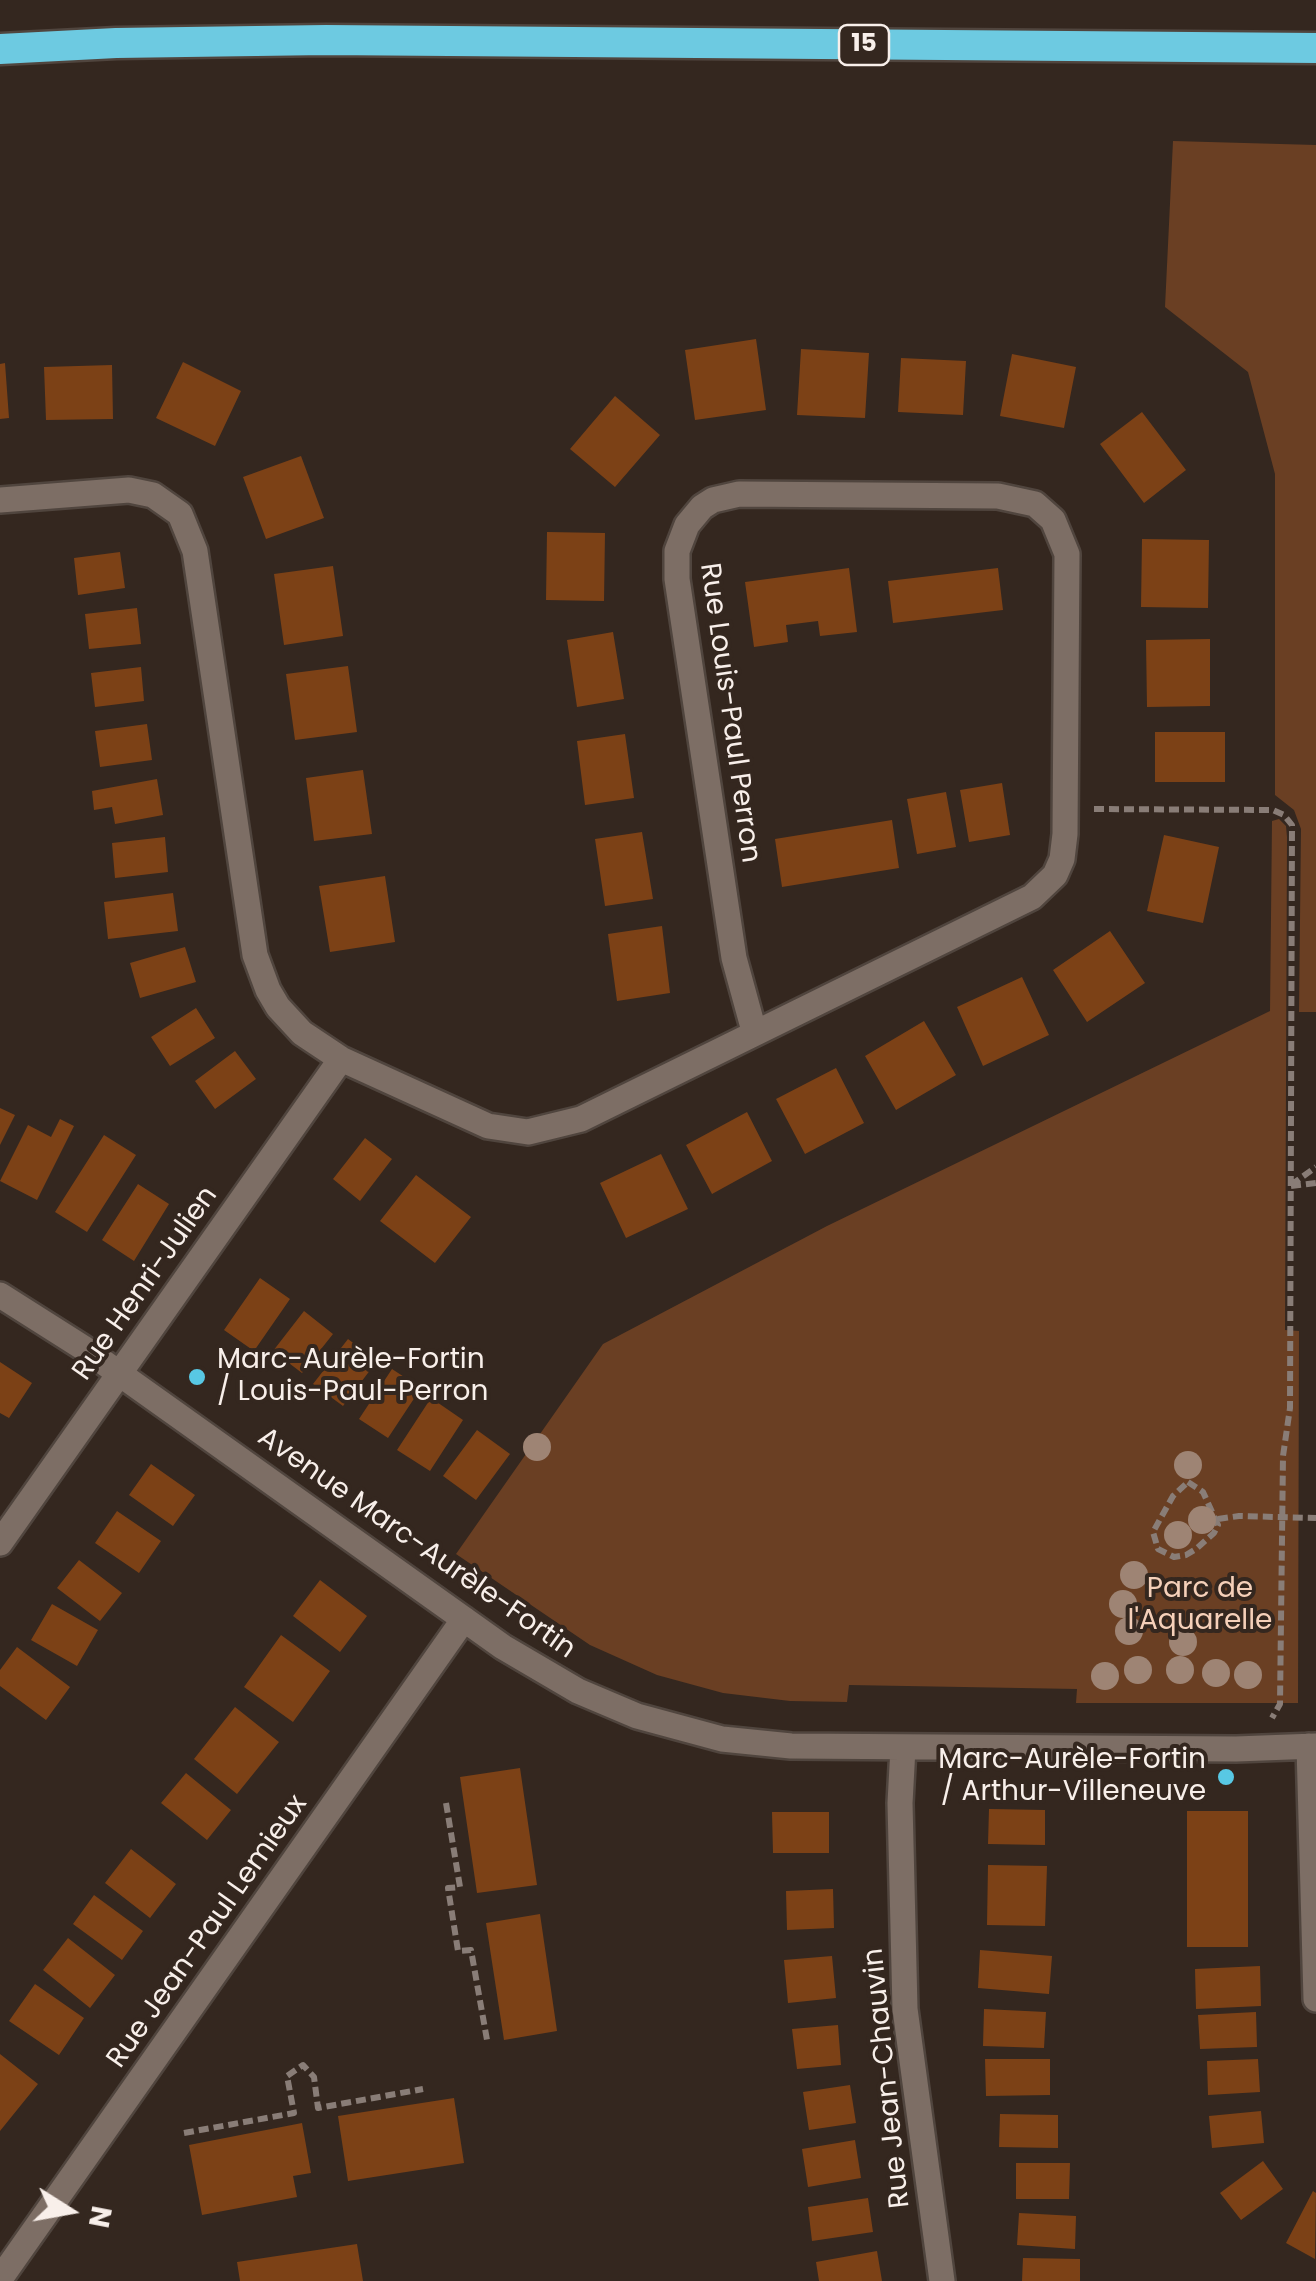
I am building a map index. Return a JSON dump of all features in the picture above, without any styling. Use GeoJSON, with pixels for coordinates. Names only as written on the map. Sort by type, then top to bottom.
{"type":"FeatureCollection","features":[{"type":"Feature","properties":{"kind":"highway","name":"15"},"geometry":{"type":"LineString","coordinates":[[0,49],[326,40],[1316,48]]}},
{"type":"Feature","properties":{"kind":"street","name":"Rue Louis-Paul Perron"},"geometry":{"type":"LineString","coordinates":[[0,500],[141,491],[172,506],[187,524],[195,551],[255,956],[278,1007],[302,1033],[341,1059],[488,1126],[528,1132],[581,1119],[1032,897],[1050,882],[1060,867],[1066,834],[1067,554],[1053,520],[1034,504],[998,496],[739,494],[714,500],[687,525],[677,551],[677,579],[734,958],[754,1031]]}},
{"type":"Feature","properties":{"kind":"street","name":"Rue Henri-Julien"},"geometry":{"type":"LineString","coordinates":[[0,1544],[341,1059]]}},
{"type":"Feature","properties":{"kind":"street","name":"Avenue Marc-Aurèle-Fortin"},"geometry":{"type":"LineString","coordinates":[[0,1294],[556,1679],[650,1720],[706,1736],[768,1744],[903,1748],[1313,1746]]}},
{"type":"Feature","properties":{"kind":"street","name":"Rue Jean-Paul Lemieux"},"geometry":{"type":"LineString","coordinates":[[0,2279],[464,1618]]}},
{"type":"Feature","properties":{"kind":"street"},"geometry":{"type":"LineString","coordinates":[[1313,1746],[1316,1999]]}},
{"type":"Feature","properties":{"kind":"street","name":"Rue Jean-Chauvin"},"geometry":{"type":"LineString","coordinates":[[903,1748],[900,1803],[905,2009],[942,2281]]}},
{"type":"Feature","properties":{"kind":"path"},"geometry":{"type":"LineString","coordinates":[[1094,809],[1273,810],[1289,820],[1290,1408],[1283,1456],[1280,1704],[1271,1719]]}},
{"type":"Feature","properties":{"kind":"path"},"geometry":{"type":"LineString","coordinates":[[1290,1186],[1316,1167]]}},
{"type":"Feature","properties":{"kind":"path"},"geometry":{"type":"LineString","coordinates":[[1290,1186],[1316,1183]]}},
{"type":"Feature","properties":{"kind":"path"},"geometry":{"type":"LineString","coordinates":[[1183,1484],[1198,1486],[1218,1519],[1214,1534],[1186,1555],[1166,1554],[1154,1542],[1153,1532],[1183,1484]]}},
{"type":"Feature","properties":{"kind":"path"},"geometry":{"type":"LineString","coordinates":[[1218,1519],[1316,1518]]}},
{"type":"Feature","properties":{"kind":"path"},"geometry":{"type":"LineString","coordinates":[[446,1803],[460,1887],[448,1888],[451,1936],[458,1951],[471,1950],[486,2040]]}},
{"type":"Feature","properties":{"kind":"path"},"geometry":{"type":"LineString","coordinates":[[184,2132],[294,2113],[287,2076],[303,2065],[314,2077],[318,2108],[423,2089]]}},
{"type":"Feature","properties":{"kind":"green space"},"geometry":{"type":"Polygon","coordinates":[[[1173,141],[1316,145],[1316,1012],[1299,1012],[1301,829],[1294,810],[1275,795],[1275,474],[1248,372],[1165,307],[1173,141]]]}},
{"type":"Feature","properties":{"kind":"green space","name":"Parc de l'Aquarelle"},"geometry":{"type":"Polygon","coordinates":[[[1279,819],[1286,826],[1287,837],[1285,1330],[1299,1331],[1298,1703],[1076,1703],[1077,1689],[849,1685],[847,1702],[790,1701],[723,1693],[657,1675],[590,1645],[456,1554],[603,1344],[827,1226],[1270,1011],[1272,821],[1279,819]]]}},
{"type":"Feature","properties":{"kind":"building"},"geometry":{"type":"Polygon","coordinates":[[[756,339],[766,410],[695,420],[685,350],[756,339]]]}},
{"type":"Feature","properties":{"kind":"building"},"geometry":{"type":"Polygon","coordinates":[[[801,349],[869,353],[865,418],[797,415],[801,349]]]}},
{"type":"Feature","properties":{"kind":"building"},"geometry":{"type":"Polygon","coordinates":[[[1012,354],[1076,367],[1064,428],[1000,416],[1012,354]]]}},
{"type":"Feature","properties":{"kind":"building"},"geometry":{"type":"Polygon","coordinates":[[[901,358],[966,361],[963,415],[898,412],[901,358]]]}},
{"type":"Feature","properties":{"kind":"building"},"geometry":{"type":"Polygon","coordinates":[[[183,362],[241,391],[215,446],[156,418],[183,362]]]}},
{"type":"Feature","properties":{"kind":"building"},"geometry":{"type":"Polygon","coordinates":[[[5,363],[9,418],[0,419],[0,364],[5,363]]]}},
{"type":"Feature","properties":{"kind":"building"},"geometry":{"type":"Polygon","coordinates":[[[112,365],[113,419],[46,420],[44,367],[112,365]]]}},
{"type":"Feature","properties":{"kind":"building"},"geometry":{"type":"Polygon","coordinates":[[[615,396],[660,435],[615,487],[570,449],[615,396]]]}},
{"type":"Feature","properties":{"kind":"building"},"geometry":{"type":"Polygon","coordinates":[[[1142,412],[1186,470],[1144,503],[1100,444],[1142,412]]]}},
{"type":"Feature","properties":{"kind":"building"},"geometry":{"type":"Polygon","coordinates":[[[301,456],[324,518],[266,539],[243,477],[301,456]]]}},
{"type":"Feature","properties":{"kind":"building"},"geometry":{"type":"Polygon","coordinates":[[[547,532],[605,533],[604,601],[546,600],[547,532]]]}},
{"type":"Feature","properties":{"kind":"building"},"geometry":{"type":"Polygon","coordinates":[[[1142,539],[1209,540],[1208,608],[1141,607],[1142,539]]]}},
{"type":"Feature","properties":{"kind":"building"},"geometry":{"type":"Polygon","coordinates":[[[120,552],[125,588],[78,595],[74,558],[120,552]]]}},
{"type":"Feature","properties":{"kind":"building"},"geometry":{"type":"Polygon","coordinates":[[[333,566],[343,636],[284,645],[274,574],[333,566]]]}},
{"type":"Feature","properties":{"kind":"building"},"geometry":{"type":"Polygon","coordinates":[[[849,568],[857,632],[820,636],[818,621],[786,625],[788,642],[754,647],[745,582],[849,568]]]}},
{"type":"Feature","properties":{"kind":"building"},"geometry":{"type":"Polygon","coordinates":[[[998,568],[1003,610],[893,623],[888,581],[998,568]]]}},
{"type":"Feature","properties":{"kind":"building"},"geometry":{"type":"Polygon","coordinates":[[[137,608],[141,644],[89,649],[85,614],[137,608]]]}},
{"type":"Feature","properties":{"kind":"building"},"geometry":{"type":"Polygon","coordinates":[[[613,632],[624,699],[577,707],[567,640],[613,632]]]}},
{"type":"Feature","properties":{"kind":"building"},"geometry":{"type":"Polygon","coordinates":[[[1210,639],[1210,706],[1147,707],[1146,640],[1210,639]]]}},
{"type":"Feature","properties":{"kind":"building"},"geometry":{"type":"Polygon","coordinates":[[[348,666],[357,732],[295,740],[286,674],[348,666]]]}},
{"type":"Feature","properties":{"kind":"building"},"geometry":{"type":"Polygon","coordinates":[[[141,667],[144,701],[95,707],[91,673],[141,667]]]}},
{"type":"Feature","properties":{"kind":"building"},"geometry":{"type":"Polygon","coordinates":[[[147,724],[152,760],[100,767],[95,731],[147,724]]]}},
{"type":"Feature","properties":{"kind":"building"},"geometry":{"type":"Polygon","coordinates":[[[1155,732],[1225,732],[1225,782],[1155,782],[1155,732]]]}},
{"type":"Feature","properties":{"kind":"building"},"geometry":{"type":"Polygon","coordinates":[[[625,734],[634,798],[585,805],[577,741],[625,734]]]}},
{"type":"Feature","properties":{"kind":"building"},"geometry":{"type":"Polygon","coordinates":[[[363,770],[372,834],[314,841],[306,778],[363,770]]]}},
{"type":"Feature","properties":{"kind":"building"},"geometry":{"type":"Polygon","coordinates":[[[157,779],[163,815],[115,824],[112,807],[94,810],[92,791],[157,779]]]}},
{"type":"Feature","properties":{"kind":"building"},"geometry":{"type":"Polygon","coordinates":[[[1002,783],[1010,835],[969,842],[960,790],[1002,783]]]}},
{"type":"Feature","properties":{"kind":"building"},"geometry":{"type":"Polygon","coordinates":[[[946,792],[956,847],[917,854],[907,799],[946,792]]]}},
{"type":"Feature","properties":{"kind":"building"},"geometry":{"type":"Polygon","coordinates":[[[892,820],[899,868],[782,887],[775,839],[892,820]]]}},
{"type":"Feature","properties":{"kind":"building"},"geometry":{"type":"Polygon","coordinates":[[[642,832],[653,899],[605,906],[595,839],[642,832]]]}},
{"type":"Feature","properties":{"kind":"building"},"geometry":{"type":"Polygon","coordinates":[[[1164,835],[1219,847],[1203,923],[1147,911],[1164,835]]]}},
{"type":"Feature","properties":{"kind":"building"},"geometry":{"type":"Polygon","coordinates":[[[165,837],[168,872],[115,878],[112,843],[165,837]]]}},
{"type":"Feature","properties":{"kind":"building"},"geometry":{"type":"Polygon","coordinates":[[[385,876],[395,942],[330,952],[319,886],[385,876]]]}},
{"type":"Feature","properties":{"kind":"building"},"geometry":{"type":"Polygon","coordinates":[[[173,893],[178,931],[108,939],[104,902],[173,893]]]}},
{"type":"Feature","properties":{"kind":"building"},"geometry":{"type":"Polygon","coordinates":[[[662,926],[670,993],[617,1001],[608,934],[662,926]]]}},
{"type":"Feature","properties":{"kind":"building"},"geometry":{"type":"Polygon","coordinates":[[[1110,931],[1145,983],[1087,1022],[1053,970],[1110,931]]]}},
{"type":"Feature","properties":{"kind":"building"},"geometry":{"type":"Polygon","coordinates":[[[185,947],[196,982],[140,998],[130,963],[185,947]]]}},
{"type":"Feature","properties":{"kind":"building"},"geometry":{"type":"Polygon","coordinates":[[[1022,977],[1049,1035],[983,1066],[957,1007],[1022,977]]]}},
{"type":"Feature","properties":{"kind":"building"},"geometry":{"type":"Polygon","coordinates":[[[196,1008],[215,1038],[170,1066],[151,1037],[196,1008]]]}},
{"type":"Feature","properties":{"kind":"building"},"geometry":{"type":"Polygon","coordinates":[[[924,1021],[956,1075],[896,1110],[865,1056],[924,1021]]]}},
{"type":"Feature","properties":{"kind":"building"},"geometry":{"type":"Polygon","coordinates":[[[235,1051],[256,1079],[215,1109],[195,1081],[235,1051]]]}},
{"type":"Feature","properties":{"kind":"building"},"geometry":{"type":"Polygon","coordinates":[[[836,1068],[864,1123],[805,1154],[776,1099],[836,1068]]]}},
{"type":"Feature","properties":{"kind":"building"},"geometry":{"type":"Polygon","coordinates":[[[0,1108],[15,1115],[0,1145],[0,1108]]]}},
{"type":"Feature","properties":{"kind":"building"},"geometry":{"type":"Polygon","coordinates":[[[747,1112],[772,1161],[712,1194],[686,1145],[747,1112]]]}},
{"type":"Feature","properties":{"kind":"building"},"geometry":{"type":"Polygon","coordinates":[[[60,1119],[74,1126],[37,1200],[0,1181],[28,1125],[51,1137],[60,1119]]]}},
{"type":"Feature","properties":{"kind":"building"},"geometry":{"type":"Polygon","coordinates":[[[104,1135],[136,1155],[87,1232],[55,1212],[104,1135]]]}},
{"type":"Feature","properties":{"kind":"building"},"geometry":{"type":"Polygon","coordinates":[[[365,1138],[392,1159],[360,1201],[333,1179],[365,1138]]]}},
{"type":"Feature","properties":{"kind":"building"},"geometry":{"type":"Polygon","coordinates":[[[661,1154],[688,1209],[626,1238],[600,1183],[661,1154]]]}},
{"type":"Feature","properties":{"kind":"building"},"geometry":{"type":"Polygon","coordinates":[[[416,1175],[471,1217],[435,1263],[380,1221],[416,1175]]]}},
{"type":"Feature","properties":{"kind":"building"},"geometry":{"type":"Polygon","coordinates":[[[138,1184],[169,1204],[134,1261],[102,1240],[138,1184]]]}},
{"type":"Feature","properties":{"kind":"building"},"geometry":{"type":"Polygon","coordinates":[[[260,1278],[290,1299],[254,1351],[224,1330],[260,1278]]]}},
{"type":"Feature","properties":{"kind":"building"},"geometry":{"type":"Polygon","coordinates":[[[304,1311],[333,1334],[302,1373],[273,1351],[304,1311]]]}},
{"type":"Feature","properties":{"kind":"building"},"geometry":{"type":"Polygon","coordinates":[[[348,1339],[377,1361],[343,1406],[313,1384],[348,1339]]]}},
{"type":"Feature","properties":{"kind":"building"},"geometry":{"type":"Polygon","coordinates":[[[0,1362],[32,1383],[9,1418],[0,1413],[0,1362]]]}},
{"type":"Feature","properties":{"kind":"building"},"geometry":{"type":"Polygon","coordinates":[[[392,1369],[421,1388],[388,1438],[359,1419],[392,1369]]]}},
{"type":"Feature","properties":{"kind":"building"},"geometry":{"type":"Polygon","coordinates":[[[431,1398],[463,1420],[430,1471],[397,1450],[431,1398]]]}},
{"type":"Feature","properties":{"kind":"building"},"geometry":{"type":"Polygon","coordinates":[[[477,1430],[510,1454],[476,1500],[443,1476],[477,1430]]]}},
{"type":"Feature","properties":{"kind":"building"},"geometry":{"type":"Polygon","coordinates":[[[151,1464],[195,1495],[173,1526],[129,1495],[151,1464]]]}},
{"type":"Feature","properties":{"kind":"building"},"geometry":{"type":"Polygon","coordinates":[[[117,1511],[161,1541],[139,1573],[95,1543],[117,1511]]]}},
{"type":"Feature","properties":{"kind":"building"},"geometry":{"type":"Polygon","coordinates":[[[79,1560],[122,1593],[100,1621],[57,1588],[79,1560]]]}},
{"type":"Feature","properties":{"kind":"building"},"geometry":{"type":"Polygon","coordinates":[[[320,1580],[367,1616],[340,1652],[293,1616],[320,1580]]]}},
{"type":"Feature","properties":{"kind":"building"},"geometry":{"type":"Polygon","coordinates":[[[52,1604],[98,1630],[77,1666],[31,1640],[52,1604]]]}},
{"type":"Feature","properties":{"kind":"building"},"geometry":{"type":"Polygon","coordinates":[[[281,1635],[330,1671],[293,1722],[244,1687],[281,1635]]]}},
{"type":"Feature","properties":{"kind":"building"},"geometry":{"type":"Polygon","coordinates":[[[17,1647],[70,1687],[46,1720],[0,1686],[0,1670],[17,1647]]]}},
{"type":"Feature","properties":{"kind":"building"},"geometry":{"type":"Polygon","coordinates":[[[235,1707],[279,1742],[237,1794],[194,1759],[235,1707]]]}},
{"type":"Feature","properties":{"kind":"building"},"geometry":{"type":"Polygon","coordinates":[[[520,1768],[537,1885],[477,1893],[460,1777],[520,1768]]]}},
{"type":"Feature","properties":{"kind":"building"},"geometry":{"type":"Polygon","coordinates":[[[186,1773],[231,1810],[207,1840],[161,1803],[186,1773]]]}},
{"type":"Feature","properties":{"kind":"building"},"geometry":{"type":"Polygon","coordinates":[[[989,1809],[1045,1810],[1045,1845],[988,1844],[989,1809]]]}},
{"type":"Feature","properties":{"kind":"building"},"geometry":{"type":"Polygon","coordinates":[[[1187,1811],[1248,1811],[1248,1947],[1187,1947],[1187,1811]]]}},
{"type":"Feature","properties":{"kind":"building"},"geometry":{"type":"Polygon","coordinates":[[[772,1812],[829,1812],[829,1853],[773,1853],[772,1812]]]}},
{"type":"Feature","properties":{"kind":"building"},"geometry":{"type":"Polygon","coordinates":[[[131,1849],[176,1884],[150,1918],[105,1883],[131,1849]]]}},
{"type":"Feature","properties":{"kind":"building"},"geometry":{"type":"Polygon","coordinates":[[[988,1865],[1047,1866],[1045,1926],[987,1925],[988,1865]]]}},
{"type":"Feature","properties":{"kind":"building"},"geometry":{"type":"Polygon","coordinates":[[[833,1889],[834,1928],[787,1930],[786,1891],[833,1889]]]}},
{"type":"Feature","properties":{"kind":"building"},"geometry":{"type":"Polygon","coordinates":[[[94,1895],[143,1931],[122,1960],[73,1924],[94,1895]]]}},
{"type":"Feature","properties":{"kind":"building"},"geometry":{"type":"Polygon","coordinates":[[[540,1914],[557,2031],[504,2040],[486,1923],[540,1914]]]}},
{"type":"Feature","properties":{"kind":"building"},"geometry":{"type":"Polygon","coordinates":[[[68,1938],[115,1975],[90,2008],[43,1970],[68,1938]]]}},
{"type":"Feature","properties":{"kind":"building"},"geometry":{"type":"Polygon","coordinates":[[[980,1950],[1052,1956],[1049,1994],[978,1988],[980,1950]]]}},
{"type":"Feature","properties":{"kind":"building"},"geometry":{"type":"Polygon","coordinates":[[[832,1956],[836,1998],[788,2003],[784,1960],[832,1956]]]}},
{"type":"Feature","properties":{"kind":"building"},"geometry":{"type":"Polygon","coordinates":[[[1260,1966],[1261,2006],[1196,2009],[1195,1969],[1260,1966]]]}},
{"type":"Feature","properties":{"kind":"building"},"geometry":{"type":"Polygon","coordinates":[[[35,1984],[84,2018],[59,2055],[9,2021],[35,1984]]]}},
{"type":"Feature","properties":{"kind":"building"},"geometry":{"type":"Polygon","coordinates":[[[984,2009],[1046,2012],[1044,2048],[983,2046],[984,2009]]]}},
{"type":"Feature","properties":{"kind":"building"},"geometry":{"type":"Polygon","coordinates":[[[1256,2012],[1257,2047],[1200,2049],[1198,2015],[1256,2012]]]}},
{"type":"Feature","properties":{"kind":"building"},"geometry":{"type":"Polygon","coordinates":[[[838,2025],[841,2065],[797,2069],[792,2029],[838,2025]]]}},
{"type":"Feature","properties":{"kind":"building"},"geometry":{"type":"Polygon","coordinates":[[[0,2054],[38,2084],[0,2131],[0,2054]]]}},
{"type":"Feature","properties":{"kind":"building"},"geometry":{"type":"Polygon","coordinates":[[[985,2059],[1050,2059],[1050,2095],[986,2096],[985,2059]]]}},
{"type":"Feature","properties":{"kind":"building"},"geometry":{"type":"Polygon","coordinates":[[[1258,2059],[1260,2092],[1208,2095],[1207,2061],[1258,2059]]]}},
{"type":"Feature","properties":{"kind":"building"},"geometry":{"type":"Polygon","coordinates":[[[850,2085],[856,2123],[809,2130],[803,2092],[850,2085]]]}},
{"type":"Feature","properties":{"kind":"building"},"geometry":{"type":"Polygon","coordinates":[[[454,2098],[464,2163],[348,2181],[338,2116],[454,2098]]]}},
{"type":"Feature","properties":{"kind":"building"},"geometry":{"type":"Polygon","coordinates":[[[1261,2111],[1264,2143],[1212,2148],[1209,2116],[1261,2111]]]}},
{"type":"Feature","properties":{"kind":"building"},"geometry":{"type":"Polygon","coordinates":[[[1000,2114],[1058,2115],[1058,2148],[999,2147],[1000,2114]]]}},
{"type":"Feature","properties":{"kind":"building"},"geometry":{"type":"Polygon","coordinates":[[[302,2123],[311,2173],[293,2176],[297,2197],[202,2215],[189,2145],[302,2123]]]}},
{"type":"Feature","properties":{"kind":"building"},"geometry":{"type":"Polygon","coordinates":[[[855,2140],[861,2178],[808,2187],[802,2149],[855,2140]]]}},
{"type":"Feature","properties":{"kind":"building"},"geometry":{"type":"Polygon","coordinates":[[[1263,2161],[1283,2189],[1241,2220],[1220,2193],[1263,2161]]]}},
{"type":"Feature","properties":{"kind":"building"},"geometry":{"type":"Polygon","coordinates":[[[1016,2163],[1070,2163],[1069,2199],[1016,2199],[1016,2163]]]}},
{"type":"Feature","properties":{"kind":"building"},"geometry":{"type":"Polygon","coordinates":[[[1313,2191],[1316,2193],[1315,2259],[1286,2243],[1313,2191]]]}},
{"type":"Feature","properties":{"kind":"building"},"geometry":{"type":"Polygon","coordinates":[[[868,2198],[873,2232],[812,2241],[808,2207],[868,2198]]]}},
{"type":"Feature","properties":{"kind":"building"},"geometry":{"type":"Polygon","coordinates":[[[1019,2213],[1076,2216],[1075,2249],[1017,2245],[1019,2213]]]}},
{"type":"Feature","properties":{"kind":"building"},"geometry":{"type":"Polygon","coordinates":[[[357,2244],[363,2281],[240,2281],[237,2262],[357,2244]]]}},
{"type":"Feature","properties":{"kind":"building"},"geometry":{"type":"Polygon","coordinates":[[[877,2251],[882,2281],[819,2281],[816,2262],[877,2251]]]}},
{"type":"Feature","properties":{"kind":"building"},"geometry":{"type":"Polygon","coordinates":[[[1023,2258],[1080,2259],[1080,2281],[1022,2281],[1023,2258]]]}},
{"type":"Feature","properties":{"kind":"place","name":"Marc-Aurèle-Fortin / Louis-Paul-Perron"},"geometry":{"type":"Point","coordinates":[197,1377]}},
{"type":"Feature","properties":{"kind":"place","name":"Marc-Aurèle-Fortin / Arthur-Villeneuve"},"geometry":{"type":"Point","coordinates":[1226,1777]}}]}
